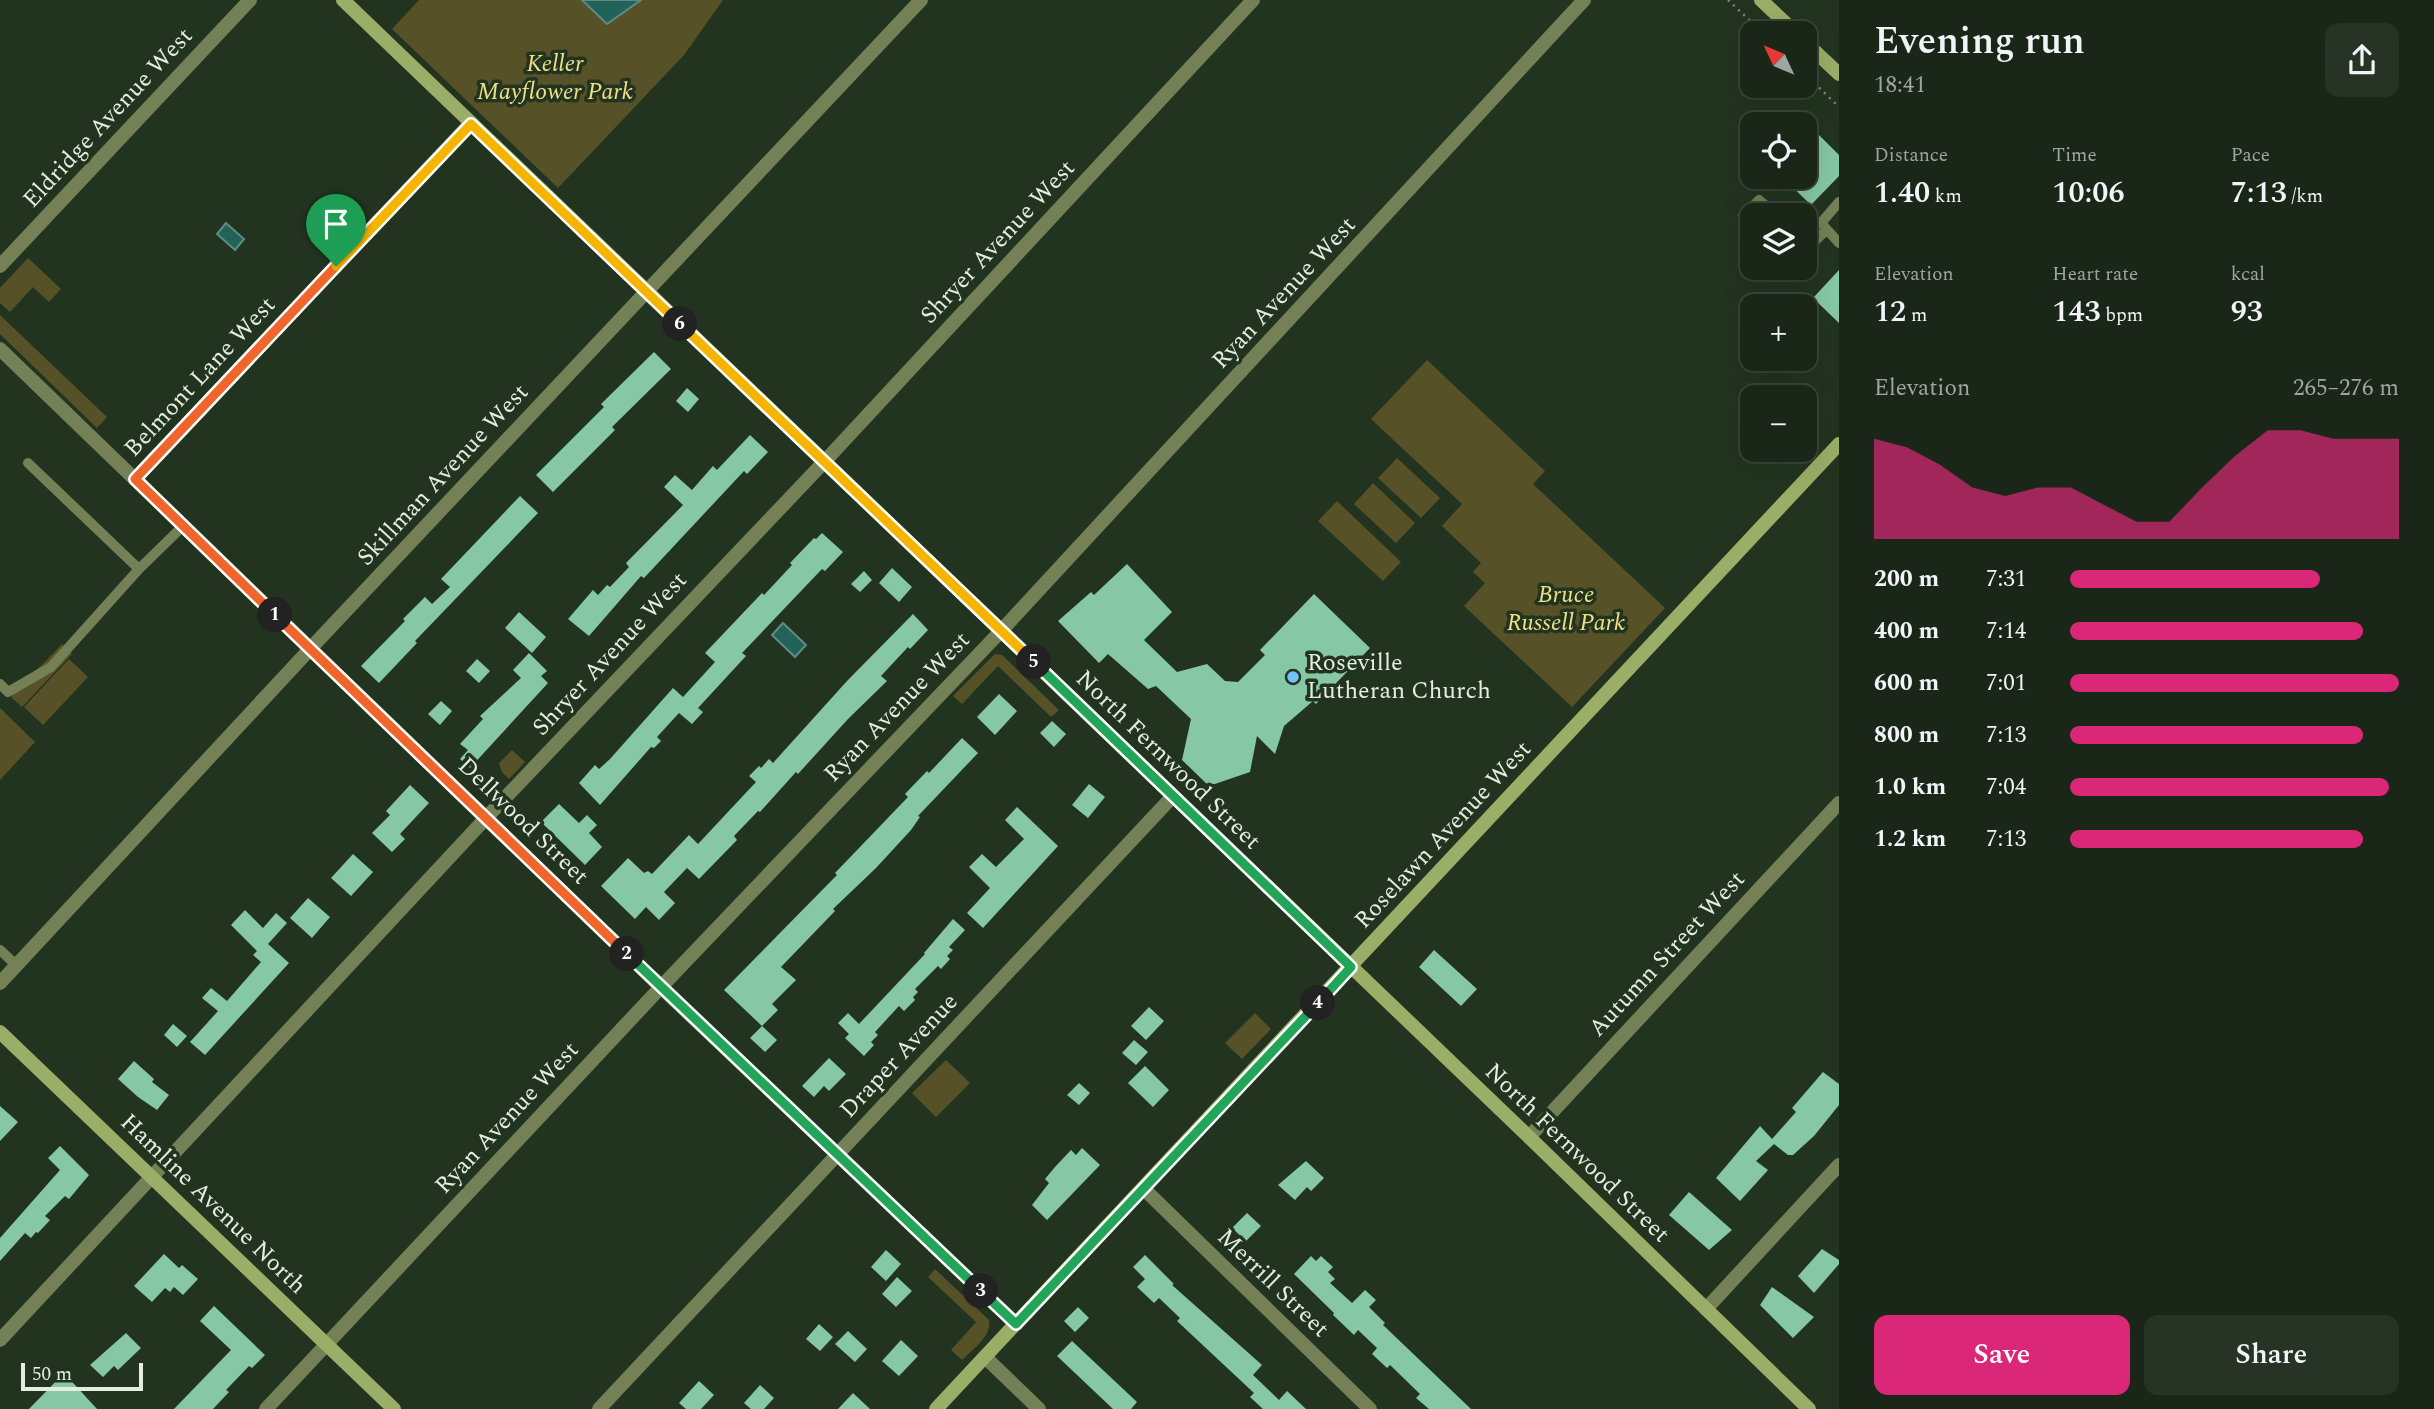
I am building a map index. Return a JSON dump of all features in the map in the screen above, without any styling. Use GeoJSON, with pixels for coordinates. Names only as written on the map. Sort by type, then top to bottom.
{"type":"FeatureCollection","features":[{"type":"Feature","properties":{"kind":"street","name":"Eldridge Avenue West"},"geometry":{"type":"LineString","coordinates":[[0,267],[250,0]]}},
{"type":"Feature","properties":{"kind":"street","name":"North Fernwood Street"},"geometry":{"type":"LineString","coordinates":[[343,0],[1809,1409]]}},
{"type":"Feature","properties":{"kind":"street","name":"Shryer Avenue West"},"geometry":{"type":"LineString","coordinates":[[0,1340],[486,818],[825,461],[1253,0]]}},
{"type":"Feature","properties":{"kind":"street","name":"Ryan Avenue West"},"geometry":{"type":"LineString","coordinates":[[266,1409],[661,987],[1001,631],[1584,0]]}},
{"type":"Feature","properties":{"kind":"street"},"geometry":{"type":"LineString","coordinates":[[1762,0],[1784,21]]}},
{"type":"Feature","properties":{"kind":"street","name":"Skillman Avenue West"},"geometry":{"type":"LineString","coordinates":[[0,983],[310,649],[920,1]]}},
{"type":"Feature","properties":{"kind":"street"},"geometry":{"type":"LineString","coordinates":[[1817,53],[1839,74]]}},
{"type":"Feature","properties":{"kind":"street","name":"Belmont Lane West"},"geometry":{"type":"LineString","coordinates":[[135,479],[471,124]]}},
{"type":"Feature","properties":{"kind":"street","name":"Dellwood Street"},"geometry":{"type":"LineString","coordinates":[[0,349],[661,987],[1016,1324]]}},
{"type":"Feature","properties":{"kind":"street","name":"Roselawn Avenue West"},"geometry":{"type":"LineString","coordinates":[[936,1409],[1839,444]]}},
{"type":"Feature","properties":{"kind":"street","name":"Draper Avenue"},"geometry":{"type":"LineString","coordinates":[[599,1409],[1173,796]]}},
{"type":"Feature","properties":{"kind":"street","name":"Autumn Street West"},"geometry":{"type":"LineString","coordinates":[[1529,1137],[1839,803]]}},
{"type":"Feature","properties":{"kind":"street","name":"Hamline Avenue North"},"geometry":{"type":"LineString","coordinates":[[0,1032],[394,1409]]}},
{"type":"Feature","properties":{"kind":"street"},"geometry":{"type":"LineString","coordinates":[[1706,1309],[1839,1165]]}},
{"type":"Feature","properties":{"kind":"street","name":"Merrill Street"},"geometry":{"type":"LineString","coordinates":[[1144,1189],[1370,1409]]}},
{"type":"Feature","properties":{"kind":"street"},"geometry":{"type":"LineString","coordinates":[[985,1357],[1039,1409]]}},
{"type":"Feature","properties":{"kind":"lane"},"geometry":{"type":"LineString","coordinates":[[1839,202],[1822,220],[1821,226],[1839,243]]}},
{"type":"Feature","properties":{"kind":"lane"},"geometry":{"type":"LineString","coordinates":[[1817,237],[1826,230]]}},
{"type":"Feature","properties":{"kind":"lane"},"geometry":{"type":"LineString","coordinates":[[28,463],[139,569]]}},
{"type":"Feature","properties":{"kind":"lane"},"geometry":{"type":"LineString","coordinates":[[0,684],[8,692],[51,667],[139,569],[182,527]]}},
{"type":"Feature","properties":{"kind":"lane"},"geometry":{"type":"LineString","coordinates":[[0,950],[16,965]]}},
{"type":"Feature","properties":{"kind":"path"},"geometry":{"type":"LineString","coordinates":[[1728,0],[1750,21]]}},
{"type":"Feature","properties":{"kind":"path"},"geometry":{"type":"LineString","coordinates":[[1817,86],[1839,107]]}},
{"type":"Feature","properties":{"kind":"green space","name":"Keller Mayflower Park"},"geometry":{"type":"Polygon","coordinates":[[[419,0],[723,0],[684,55],[558,188],[392,29],[419,0]]]}},
{"type":"Feature","properties":{"kind":"green space"},"geometry":{"type":"Polygon","coordinates":[[[28,258],[61,289],[49,302],[33,287],[10,312],[0,303],[0,288],[28,258]]]}},
{"type":"Feature","properties":{"kind":"green space"},"geometry":{"type":"Polygon","coordinates":[[[0,315],[107,417],[97,428],[0,334],[0,315]]]}},
{"type":"Feature","properties":{"kind":"green space","name":"Bruce Russell Park"},"geometry":{"type":"Polygon","coordinates":[[[1427,360],[1545,471],[1533,484],[1665,608],[1572,707],[1464,606],[1485,583],[1473,572],[1481,563],[1442,526],[1462,504],[1371,419],[1427,360]]]}},
{"type":"Feature","properties":{"kind":"green space"},"geometry":{"type":"Polygon","coordinates":[[[1397,458],[1440,498],[1421,518],[1378,478],[1397,458]]]}},
{"type":"Feature","properties":{"kind":"green space"},"geometry":{"type":"Polygon","coordinates":[[[1373,483],[1415,523],[1396,543],[1354,504],[1373,483]]]}},
{"type":"Feature","properties":{"kind":"green space"},"geometry":{"type":"Polygon","coordinates":[[[1337,501],[1401,562],[1383,581],[1318,521],[1337,501]]]}},
{"type":"Feature","properties":{"kind":"green space"},"geometry":{"type":"Polygon","coordinates":[[[62,644],[72,654],[22,707],[11,697],[62,644]]]}},
{"type":"Feature","properties":{"kind":"green space"},"geometry":{"type":"Polygon","coordinates":[[[995,654],[1002,655],[1059,710],[1051,717],[998,666],[962,704],[953,696],[995,654]]]}},
{"type":"Feature","properties":{"kind":"green space"},"geometry":{"type":"Polygon","coordinates":[[[69,659],[88,677],[43,725],[24,707],[69,659]]]}},
{"type":"Feature","properties":{"kind":"green space"},"geometry":{"type":"Polygon","coordinates":[[[0,708],[35,742],[0,780],[0,708]]]}},
{"type":"Feature","properties":{"kind":"green space"},"geometry":{"type":"Polygon","coordinates":[[[512,750],[525,762],[509,779],[502,772],[499,763],[512,750]]]}},
{"type":"Feature","properties":{"kind":"green space"},"geometry":{"type":"Polygon","coordinates":[[[1255,1013],[1271,1029],[1242,1059],[1225,1043],[1255,1013]]]}},
{"type":"Feature","properties":{"kind":"green space"},"geometry":{"type":"Polygon","coordinates":[[[946,1060],[970,1083],[936,1117],[912,1093],[946,1060]]]}},
{"type":"Feature","properties":{"kind":"green space"},"geometry":{"type":"Polygon","coordinates":[[[935,1269],[989,1320],[985,1337],[962,1360],[951,1350],[976,1322],[928,1277],[935,1269]]]}},
{"type":"Feature","properties":{"kind":"water"},"geometry":{"type":"Polygon","coordinates":[[[582,0],[641,0],[607,24],[582,0]]]}},
{"type":"Feature","properties":{"kind":"water"},"geometry":{"type":"Polygon","coordinates":[[[226,223],[244,239],[235,250],[217,234],[226,223]]]}},
{"type":"Feature","properties":{"kind":"water"},"geometry":{"type":"Polygon","coordinates":[[[783,623],[806,645],[795,657],[772,635],[783,623]]]}},
{"type":"Feature","properties":{"kind":"building"},"geometry":{"type":"Polygon","coordinates":[[[1817,133],[1839,155],[1839,176],[1813,203],[1809,203],[1794,189],[1817,189],[1817,133]]]}},
{"type":"Feature","properties":{"kind":"building"},"geometry":{"type":"Polygon","coordinates":[[[1839,270],[1839,323],[1817,302],[1817,294],[1839,270]]]}},
{"type":"Feature","properties":{"kind":"building"},"geometry":{"type":"Polygon","coordinates":[[[654,352],[671,369],[612,427],[615,430],[553,492],[536,475],[604,407],[601,404],[654,352]]]}},
{"type":"Feature","properties":{"kind":"building"},"geometry":{"type":"Polygon","coordinates":[[[687,388],[699,399],[688,412],[676,401],[687,388]]]}},
{"type":"Feature","properties":{"kind":"building"},"geometry":{"type":"Polygon","coordinates":[[[750,435],[768,452],[747,474],[744,471],[644,578],[641,576],[589,636],[568,619],[593,590],[598,595],[607,585],[610,587],[629,567],[626,563],[683,505],[664,487],[675,475],[692,490],[713,466],[717,470],[750,435]]]}},
{"type":"Feature","properties":{"kind":"building"},"geometry":{"type":"Polygon","coordinates":[[[520,496],[538,513],[415,641],[417,643],[379,683],[361,666],[425,597],[432,604],[450,587],[441,579],[520,496]]]}},
{"type":"Feature","properties":{"kind":"building"},"geometry":{"type":"Polygon","coordinates":[[[822,533],[843,552],[825,571],[822,569],[742,653],[746,656],[698,708],[703,712],[692,724],[679,713],[657,737],[661,741],[654,748],[651,747],[600,805],[579,783],[595,765],[599,769],[610,759],[673,688],[683,697],[715,662],[705,653],[762,593],[764,595],[814,538],[822,533]]]}},
{"type":"Feature","properties":{"kind":"building","name":"Roseville Lutheran Church"},"geometry":{"type":"Polygon","coordinates":[[[1127,564],[1172,612],[1144,640],[1177,672],[1207,664],[1225,681],[1238,682],[1265,655],[1260,650],[1314,594],[1370,648],[1316,704],[1313,701],[1284,726],[1275,754],[1257,736],[1250,772],[1209,786],[1182,760],[1191,719],[1156,686],[1148,689],[1108,654],[1099,663],[1058,621],[1091,592],[1094,595],[1127,564]]]}},
{"type":"Feature","properties":{"kind":"building"},"geometry":{"type":"Polygon","coordinates":[[[892,568],[912,587],[899,602],[879,583],[892,568]]]}},
{"type":"Feature","properties":{"kind":"building"},"geometry":{"type":"Polygon","coordinates":[[[864,571],[872,580],[860,592],[851,584],[864,571]]]}},
{"type":"Feature","properties":{"kind":"building"},"geometry":{"type":"Polygon","coordinates":[[[519,612],[546,637],[532,653],[505,628],[519,612]]]}},
{"type":"Feature","properties":{"kind":"building"},"geometry":{"type":"Polygon","coordinates":[[[913,614],[928,630],[881,676],[887,681],[734,836],[737,840],[699,879],[687,868],[664,892],[675,903],[659,920],[646,907],[635,919],[601,886],[628,858],[644,873],[648,871],[652,874],[689,835],[698,844],[756,782],[749,776],[769,759],[773,763],[847,681],[913,614]]]}},
{"type":"Feature","properties":{"kind":"building"},"geometry":{"type":"Polygon","coordinates":[[[529,653],[547,671],[541,676],[548,683],[470,768],[460,759],[468,750],[460,744],[483,719],[480,716],[521,678],[513,670],[529,653]]]}},
{"type":"Feature","properties":{"kind":"building"},"geometry":{"type":"Polygon","coordinates":[[[477,659],[490,671],[479,683],[466,671],[477,659]]]}},
{"type":"Feature","properties":{"kind":"building"},"geometry":{"type":"Polygon","coordinates":[[[999,694],[1017,711],[995,735],[977,717],[999,694]]]}},
{"type":"Feature","properties":{"kind":"building"},"geometry":{"type":"Polygon","coordinates":[[[441,701],[452,711],[440,725],[428,714],[441,701]]]}},
{"type":"Feature","properties":{"kind":"building"},"geometry":{"type":"Polygon","coordinates":[[[1052,721],[1066,734],[1054,747],[1040,733],[1052,721]]]}},
{"type":"Feature","properties":{"kind":"building"},"geometry":{"type":"Polygon","coordinates":[[[962,738],[978,753],[918,816],[920,817],[911,830],[833,909],[835,911],[781,967],[796,980],[772,1004],[778,1010],[762,1026],[724,990],[837,875],[835,873],[908,797],[905,794],[962,738]]]}},
{"type":"Feature","properties":{"kind":"building"},"geometry":{"type":"Polygon","coordinates":[[[1089,784],[1105,797],[1088,818],[1072,805],[1089,784]]]}},
{"type":"Feature","properties":{"kind":"building"},"geometry":{"type":"Polygon","coordinates":[[[410,785],[429,803],[400,834],[405,839],[392,852],[372,833],[390,815],[386,811],[410,785]]]}},
{"type":"Feature","properties":{"kind":"building"},"geometry":{"type":"Polygon","coordinates":[[[559,804],[579,823],[587,815],[597,825],[589,833],[602,847],[585,865],[541,822],[559,804]]]}},
{"type":"Feature","properties":{"kind":"building"},"geometry":{"type":"Polygon","coordinates":[[[1017,807],[1058,846],[983,928],[967,913],[990,888],[969,867],[982,854],[996,867],[1024,839],[1005,820],[1017,807]]]}},
{"type":"Feature","properties":{"kind":"building"},"geometry":{"type":"Polygon","coordinates":[[[353,854],[373,872],[351,896],[331,878],[353,854]]]}},
{"type":"Feature","properties":{"kind":"building"},"geometry":{"type":"Polygon","coordinates":[[[308,898],[330,917],[312,938],[290,918],[308,898]]]}},
{"type":"Feature","properties":{"kind":"building"},"geometry":{"type":"Polygon","coordinates":[[[245,910],[263,928],[276,913],[287,923],[268,944],[289,963],[205,1055],[190,1042],[218,1011],[202,998],[211,988],[227,1001],[261,962],[253,955],[257,951],[231,925],[245,910]]]}},
{"type":"Feature","properties":{"kind":"building"},"geometry":{"type":"Polygon","coordinates":[[[953,919],[965,930],[949,947],[953,950],[947,956],[950,959],[941,969],[938,966],[915,989],[918,992],[913,997],[915,1000],[904,1011],[899,1006],[875,1032],[878,1035],[871,1042],[874,1045],[864,1056],[845,1038],[849,1034],[838,1023],[848,1013],[859,1024],[925,954],[953,919]]]}},
{"type":"Feature","properties":{"kind":"building"},"geometry":{"type":"Polygon","coordinates":[[[1434,950],[1477,989],[1461,1006],[1419,967],[1434,950]]]}},
{"type":"Feature","properties":{"kind":"building"},"geometry":{"type":"Polygon","coordinates":[[[1149,1007],[1164,1021],[1146,1040],[1131,1026],[1149,1007]]]}},
{"type":"Feature","properties":{"kind":"building"},"geometry":{"type":"Polygon","coordinates":[[[173,1024],[187,1036],[177,1047],[164,1035],[173,1024]]]}},
{"type":"Feature","properties":{"kind":"building"},"geometry":{"type":"Polygon","coordinates":[[[762,1026],[777,1040],[765,1052],[750,1038],[762,1026]]]}},
{"type":"Feature","properties":{"kind":"building"},"geometry":{"type":"Polygon","coordinates":[[[1134,1040],[1148,1052],[1136,1065],[1122,1053],[1134,1040]]]}},
{"type":"Feature","properties":{"kind":"building"},"geometry":{"type":"Polygon","coordinates":[[[829,1058],[846,1074],[829,1091],[824,1086],[814,1097],[802,1086],[829,1058]]]}},
{"type":"Feature","properties":{"kind":"building"},"geometry":{"type":"Polygon","coordinates":[[[134,1061],[154,1079],[152,1082],[169,1095],[157,1110],[118,1079],[134,1061]]]}},
{"type":"Feature","properties":{"kind":"building"},"geometry":{"type":"Polygon","coordinates":[[[1145,1066],[1169,1090],[1153,1107],[1128,1083],[1145,1066]]]}},
{"type":"Feature","properties":{"kind":"building"},"geometry":{"type":"Polygon","coordinates":[[[1823,1072],[1839,1084],[1839,1105],[1814,1136],[1793,1155],[1788,1155],[1774,1144],[1756,1161],[1768,1170],[1740,1201],[1716,1178],[1760,1126],[1772,1139],[1796,1112],[1792,1108],[1823,1072]]]}},
{"type":"Feature","properties":{"kind":"building"},"geometry":{"type":"Polygon","coordinates":[[[1079,1083],[1090,1093],[1079,1105],[1067,1095],[1079,1083]]]}},
{"type":"Feature","properties":{"kind":"building"},"geometry":{"type":"Polygon","coordinates":[[[0,1106],[18,1122],[0,1141],[0,1106]]]}},
{"type":"Feature","properties":{"kind":"building"},"geometry":{"type":"Polygon","coordinates":[[[60,1146],[89,1175],[69,1199],[65,1196],[45,1216],[50,1220],[38,1233],[31,1238],[25,1233],[0,1261],[0,1238],[60,1170],[48,1158],[60,1146]]]}},
{"type":"Feature","properties":{"kind":"building"},"geometry":{"type":"Polygon","coordinates":[[[1082,1148],[1100,1165],[1047,1220],[1032,1205],[1049,1183],[1045,1179],[1055,1167],[1071,1150],[1076,1155],[1082,1148]]]}},
{"type":"Feature","properties":{"kind":"building"},"geometry":{"type":"Polygon","coordinates":[[[1306,1161],[1324,1178],[1311,1191],[1307,1187],[1295,1200],[1278,1185],[1306,1161]]]}},
{"type":"Feature","properties":{"kind":"building"},"geometry":{"type":"Polygon","coordinates":[[[1689,1192],[1732,1230],[1709,1250],[1669,1215],[1689,1192]]]}},
{"type":"Feature","properties":{"kind":"building"},"geometry":{"type":"Polygon","coordinates":[[[1247,1213],[1261,1226],[1246,1241],[1232,1228],[1247,1213]]]}},
{"type":"Feature","properties":{"kind":"building"},"geometry":{"type":"Polygon","coordinates":[[[1822,1249],[1839,1260],[1839,1264],[1814,1293],[1798,1276],[1822,1249]]]}},
{"type":"Feature","properties":{"kind":"building"},"geometry":{"type":"Polygon","coordinates":[[[886,1250],[901,1264],[886,1281],[871,1267],[886,1250]]]}},
{"type":"Feature","properties":{"kind":"building"},"geometry":{"type":"Polygon","coordinates":[[[164,1254],[179,1268],[182,1265],[198,1279],[183,1295],[174,1287],[170,1292],[165,1288],[152,1302],[134,1286],[164,1254]]]}},
{"type":"Feature","properties":{"kind":"building"},"geometry":{"type":"Polygon","coordinates":[[[1145,1255],[1174,1284],[1172,1285],[1262,1365],[1253,1375],[1279,1400],[1287,1391],[1306,1409],[1263,1409],[1250,1397],[1254,1393],[1177,1321],[1180,1318],[1159,1298],[1154,1303],[1137,1287],[1145,1279],[1133,1267],[1145,1255]]]}},
{"type":"Feature","properties":{"kind":"building"},"geometry":{"type":"Polygon","coordinates":[[[1311,1256],[1316,1261],[1321,1256],[1333,1267],[1328,1272],[1335,1279],[1330,1283],[1352,1303],[1365,1290],[1376,1300],[1369,1307],[1385,1323],[1383,1325],[1471,1409],[1429,1409],[1416,1398],[1420,1394],[1390,1365],[1387,1368],[1372,1354],[1377,1348],[1358,1330],[1354,1335],[1294,1274],[1311,1256]]]}},
{"type":"Feature","properties":{"kind":"building"},"geometry":{"type":"Polygon","coordinates":[[[897,1277],[912,1291],[896,1307],[882,1294],[897,1277]]]}},
{"type":"Feature","properties":{"kind":"building"},"geometry":{"type":"Polygon","coordinates":[[[1772,1287],[1814,1317],[1793,1338],[1760,1305],[1772,1287]]]}},
{"type":"Feature","properties":{"kind":"building"},"geometry":{"type":"Polygon","coordinates":[[[214,1306],[265,1355],[252,1368],[249,1366],[226,1390],[229,1392],[213,1409],[174,1409],[231,1350],[200,1321],[214,1306]]]}},
{"type":"Feature","properties":{"kind":"building"},"geometry":{"type":"Polygon","coordinates":[[[1078,1307],[1089,1318],[1075,1332],[1064,1321],[1078,1307]]]}},
{"type":"Feature","properties":{"kind":"building"},"geometry":{"type":"Polygon","coordinates":[[[819,1324],[833,1337],[820,1351],[806,1339],[819,1324]]]}},
{"type":"Feature","properties":{"kind":"building"},"geometry":{"type":"Polygon","coordinates":[[[848,1331],[867,1349],[855,1362],[835,1344],[848,1331]]]}},
{"type":"Feature","properties":{"kind":"building"},"geometry":{"type":"Polygon","coordinates":[[[126,1333],[141,1348],[118,1370],[114,1366],[103,1377],[90,1365],[126,1333]]]}},
{"type":"Feature","properties":{"kind":"building"},"geometry":{"type":"Polygon","coordinates":[[[901,1340],[918,1356],[899,1376],[882,1361],[901,1340]]]}},
{"type":"Feature","properties":{"kind":"building"},"geometry":{"type":"Polygon","coordinates":[[[1072,1341],[1137,1402],[1131,1409],[1113,1409],[1057,1356],[1072,1341]]]}},
{"type":"Feature","properties":{"kind":"building"},"geometry":{"type":"Polygon","coordinates":[[[64,1373],[97,1409],[29,1409],[64,1373]]]}},
{"type":"Feature","properties":{"kind":"building"},"geometry":{"type":"Polygon","coordinates":[[[699,1381],[714,1395],[701,1409],[686,1409],[679,1403],[699,1381]]]}},
{"type":"Feature","properties":{"kind":"building"},"geometry":{"type":"Polygon","coordinates":[[[760,1385],[774,1398],[764,1409],[751,1409],[744,1403],[760,1385]]]}},
{"type":"Feature","properties":{"kind":"building"},"geometry":{"type":"Polygon","coordinates":[[[853,1393],[870,1409],[838,1409],[853,1393]]]}},
{"type":"Feature","properties":{"kind":"place","name":"Roseville Lutheran Church"},"geometry":{"type":"Point","coordinates":[1293,677]}},
{"type":"Feature","properties":{"kind":"route"},"geometry":{"type":"LineString","coordinates":[[471,124],[1351,967],[1016,1324],[661,987],[135,479],[336,266],[471,124]]}}]}
